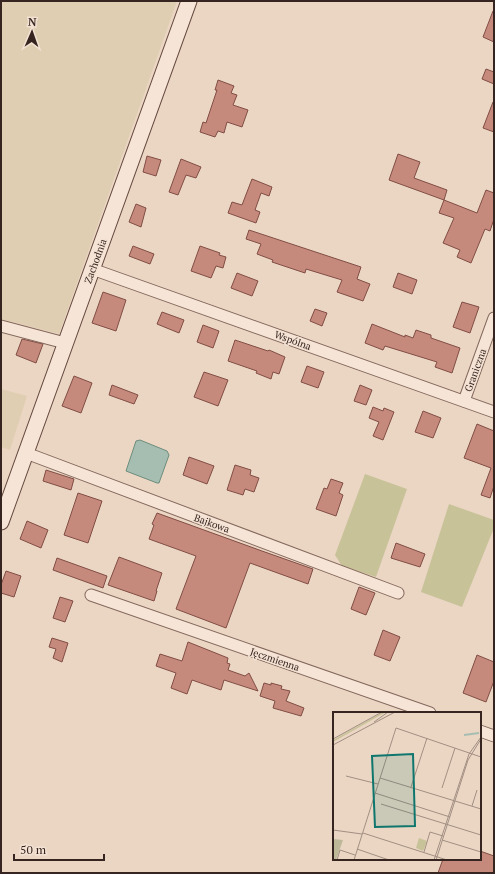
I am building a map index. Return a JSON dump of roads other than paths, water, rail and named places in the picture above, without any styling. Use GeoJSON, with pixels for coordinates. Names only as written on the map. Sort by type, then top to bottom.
{"type":"FeatureCollection","features":[{"type":"Feature","properties":{"kind":"street","name":"Zachodnia"},"geometry":{"type":"LineString","coordinates":[[1,522],[189,1]]}},
{"type":"Feature","properties":{"kind":"street","name":"Wspólna"},"geometry":{"type":"LineString","coordinates":[[92,269],[494,412]]}},
{"type":"Feature","properties":{"kind":"street","name":"Graniczna"},"geometry":{"type":"LineString","coordinates":[[464,401],[494,318]]}},
{"type":"Feature","properties":{"kind":"street"},"geometry":{"type":"LineString","coordinates":[[1,326],[66,343]]}},
{"type":"Feature","properties":{"kind":"street","name":"Bajkowa"},"geometry":{"type":"LineString","coordinates":[[26,453],[398,593]]}},
{"type":"Feature","properties":{"kind":"street","name":"Jęczmienna"},"geometry":{"type":"LineString","coordinates":[[91,595],[427,712]]}},
{"type":"Feature","properties":{"kind":"street"},"geometry":{"type":"LineString","coordinates":[[481,731],[494,736]]}}]}
